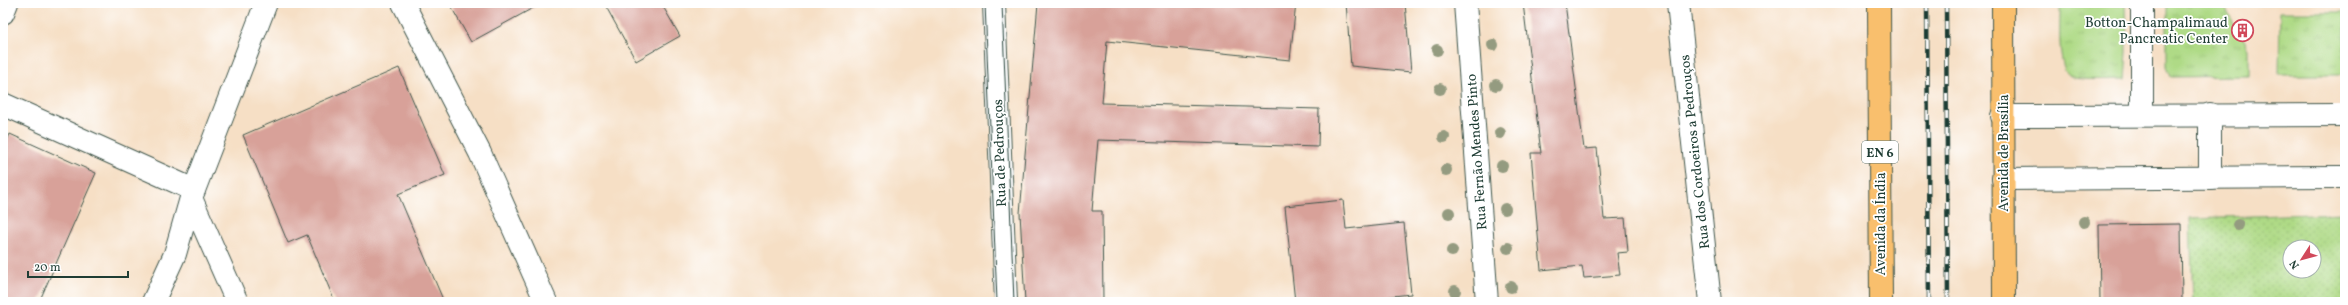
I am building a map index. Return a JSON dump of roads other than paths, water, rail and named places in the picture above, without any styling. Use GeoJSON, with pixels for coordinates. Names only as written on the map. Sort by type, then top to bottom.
{"type":"FeatureCollection","features":[{"type":"Feature","properties":{"kind":"main road","name":"Avenida da Índia"},"geometry":{"type":"LineString","coordinates":[[1879,3],[1881,302]]}},
{"type":"Feature","properties":{"kind":"main road","name":"Avenida de Brasília"},"geometry":{"type":"LineString","coordinates":[[2003,3],[2002,116],[2004,302]]}},
{"type":"Feature","properties":{"kind":"street"},"geometry":{"type":"LineString","coordinates":[[3,13],[7,3]]}},
{"type":"Feature","properties":{"kind":"street"},"geometry":{"type":"LineString","coordinates":[[153,302],[175,254],[193,194],[266,3]]}},
{"type":"Feature","properties":{"kind":"street"},"geometry":{"type":"LineString","coordinates":[[403,3],[480,153],[546,302]]}},
{"type":"Feature","properties":{"kind":"street","name":"Rua de Pedrouços"},"geometry":{"type":"LineString","coordinates":[[994,3],[1006,302]]}},
{"type":"Feature","properties":{"kind":"street","name":"Rua Fernão Mendes Pinto"},"geometry":{"type":"LineString","coordinates":[[1465,3],[1487,302]]}},
{"type":"Feature","properties":{"kind":"street","name":"Rua dos Cordoeiros a Pedrouços"},"geometry":{"type":"LineString","coordinates":[[1678,3],[1710,302]]}},
{"type":"Feature","properties":{"kind":"street"},"geometry":{"type":"LineString","coordinates":[[2142,3],[2142,114]]}},
{"type":"Feature","properties":{"kind":"street"},"geometry":{"type":"LineString","coordinates":[[3,104],[193,194],[236,302]]}},
{"type":"Feature","properties":{"kind":"street"},"geometry":{"type":"LineString","coordinates":[[2002,116],[2142,114],[2345,115]]}},
{"type":"Feature","properties":{"kind":"street"},"geometry":{"type":"LineString","coordinates":[[2210,114],[2210,178]]}},
{"type":"Feature","properties":{"kind":"street"},"geometry":{"type":"LineString","coordinates":[[2003,179],[2345,177]]}},
{"type":"Feature","properties":{"kind":"tram line"},"geometry":{"type":"LineString","coordinates":[[985,3],[997,302]]}},
{"type":"Feature","properties":{"kind":"tram line"},"geometry":{"type":"LineString","coordinates":[[1002,3],[1014,302]]}},
{"type":"Feature","properties":{"kind":"railway"},"geometry":{"type":"LineString","coordinates":[[1927,3],[1929,302]]}},
{"type":"Feature","properties":{"kind":"railway"},"geometry":{"type":"LineString","coordinates":[[1946,3],[1948,302]]}},
{"type":"Feature","properties":{"kind":"place","name":"Botton-Champalimaud Pancreatic Center"},"geometry":{"type":"Point","coordinates":[2243,30]}}]}
